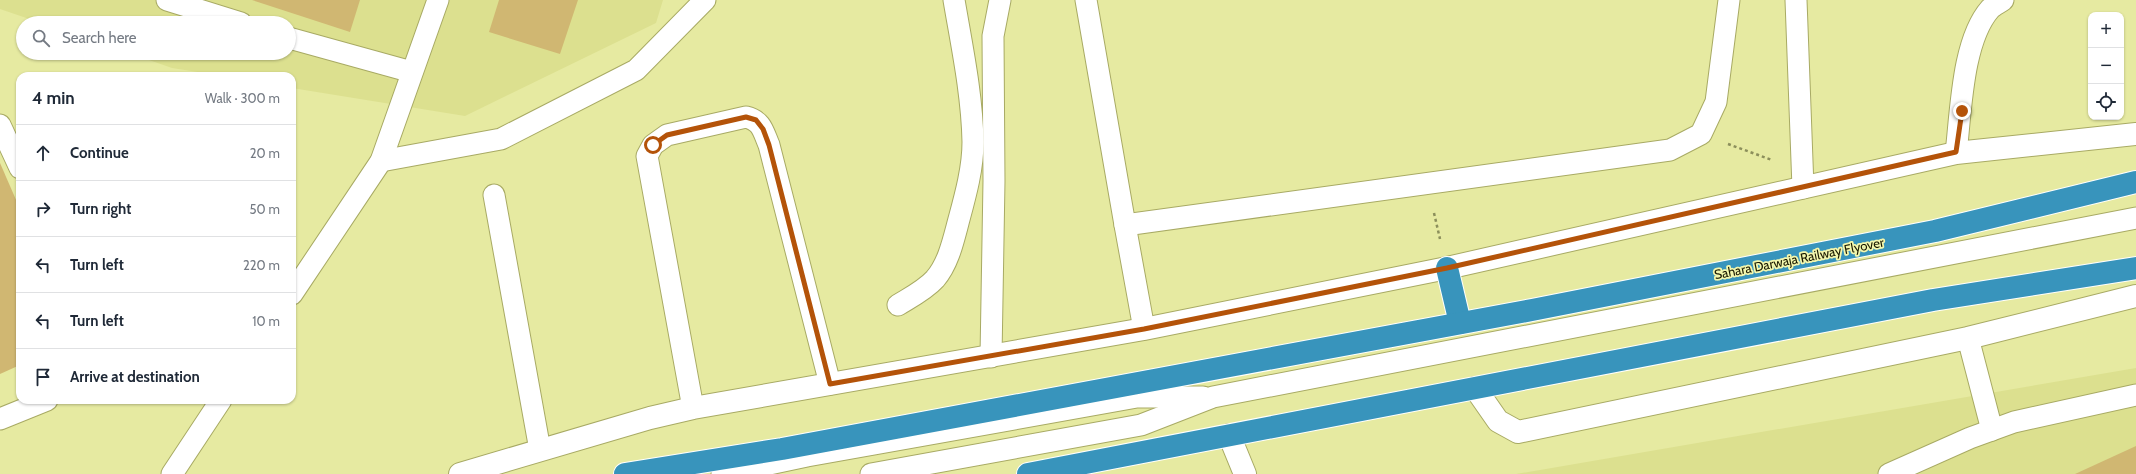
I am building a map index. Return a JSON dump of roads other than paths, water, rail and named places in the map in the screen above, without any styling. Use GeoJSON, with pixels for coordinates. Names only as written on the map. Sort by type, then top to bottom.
{"type":"FeatureCollection","features":[{"type":"Feature","properties":{"kind":"highway","name":"Sahara Darwaja Railway Flyover"},"geometry":{"type":"LineString","coordinates":[[625,474],[790,448],[1460,324],[1935,231],[2136,182]]}},
{"type":"Feature","properties":{"kind":"highway"},"geometry":{"type":"LineString","coordinates":[[1447,268],[1460,324]]}},
{"type":"Feature","properties":{"kind":"highway"},"geometry":{"type":"LineString","coordinates":[[1028,474],[1933,300],[2136,268]]}},
{"type":"Feature","properties":{"kind":"street"},"geometry":{"type":"LineString","coordinates":[[460,474],[650,418],[693,408],[1144,329],[1447,268],[1802,179],[1956,152],[2136,134]]}},
{"type":"Feature","properties":{"kind":"street"},"geometry":{"type":"LineString","coordinates":[[1475,388],[1498,421],[1518,432],[1968,338],[2136,296]]}},
{"type":"Feature","properties":{"kind":"street"},"geometry":{"type":"LineString","coordinates":[[1228,435],[1245,474]]}},
{"type":"Feature","properties":{"kind":"lane"},"geometry":{"type":"LineString","coordinates":[[167,0],[218,16]]}},
{"type":"Feature","properties":{"kind":"lane"},"geometry":{"type":"LineString","coordinates":[[296,288],[380,161],[438,0]]}},
{"type":"Feature","properties":{"kind":"lane"},"geometry":{"type":"LineString","coordinates":[[380,161],[501,139],[636,70],[705,0]]}},
{"type":"Feature","properties":{"kind":"lane"},"geometry":{"type":"LineString","coordinates":[[898,305],[924,289],[936,278],[952,249],[966,190],[973,143],[972,123],[966,68],[954,0]]}},
{"type":"Feature","properties":{"kind":"lane"},"geometry":{"type":"LineString","coordinates":[[991,357],[994,181],[992,36],[1000,0]]}},
{"type":"Feature","properties":{"kind":"lane"},"geometry":{"type":"LineString","coordinates":[[1086,0],[1124,226],[1144,329]]}},
{"type":"Feature","properties":{"kind":"lane"},"geometry":{"type":"LineString","coordinates":[[1124,226],[1670,150],[1701,134],[1716,102],[1729,0]]}},
{"type":"Feature","properties":{"kind":"lane"},"geometry":{"type":"LineString","coordinates":[[1796,0],[1802,179]]}},
{"type":"Feature","properties":{"kind":"lane"},"geometry":{"type":"LineString","coordinates":[[1956,152],[1968,55],[1979,26],[1990,9],[2003,0]]}},
{"type":"Feature","properties":{"kind":"lane"},"geometry":{"type":"LineString","coordinates":[[296,40],[412,72]]}},
{"type":"Feature","properties":{"kind":"lane"},"geometry":{"type":"LineString","coordinates":[[693,408],[647,156],[653,145],[667,135],[746,117],[756,120],[763,129],[769,145],[830,384]]}},
{"type":"Feature","properties":{"kind":"lane"},"geometry":{"type":"LineString","coordinates":[[0,125],[16,159]]}},
{"type":"Feature","properties":{"kind":"lane"},"geometry":{"type":"LineString","coordinates":[[494,195],[540,450]]}},
{"type":"Feature","properties":{"kind":"lane"},"geometry":{"type":"LineString","coordinates":[[871,474],[1141,425],[1213,397],[2136,218]]}},
{"type":"Feature","properties":{"kind":"lane"},"geometry":{"type":"LineString","coordinates":[[1968,338],[1992,430]]}},
{"type":"Feature","properties":{"kind":"lane"},"geometry":{"type":"LineString","coordinates":[[1888,474],[2014,422],[2136,395]]}},
{"type":"Feature","properties":{"kind":"lane"},"geometry":{"type":"LineString","coordinates":[[722,474],[807,456],[1136,397],[1213,397]]}},
{"type":"Feature","properties":{"kind":"lane"},"geometry":{"type":"LineString","coordinates":[[0,419],[37,404]]}},
{"type":"Feature","properties":{"kind":"lane"},"geometry":{"type":"LineString","coordinates":[[172,474],[218,404]]}}]}
